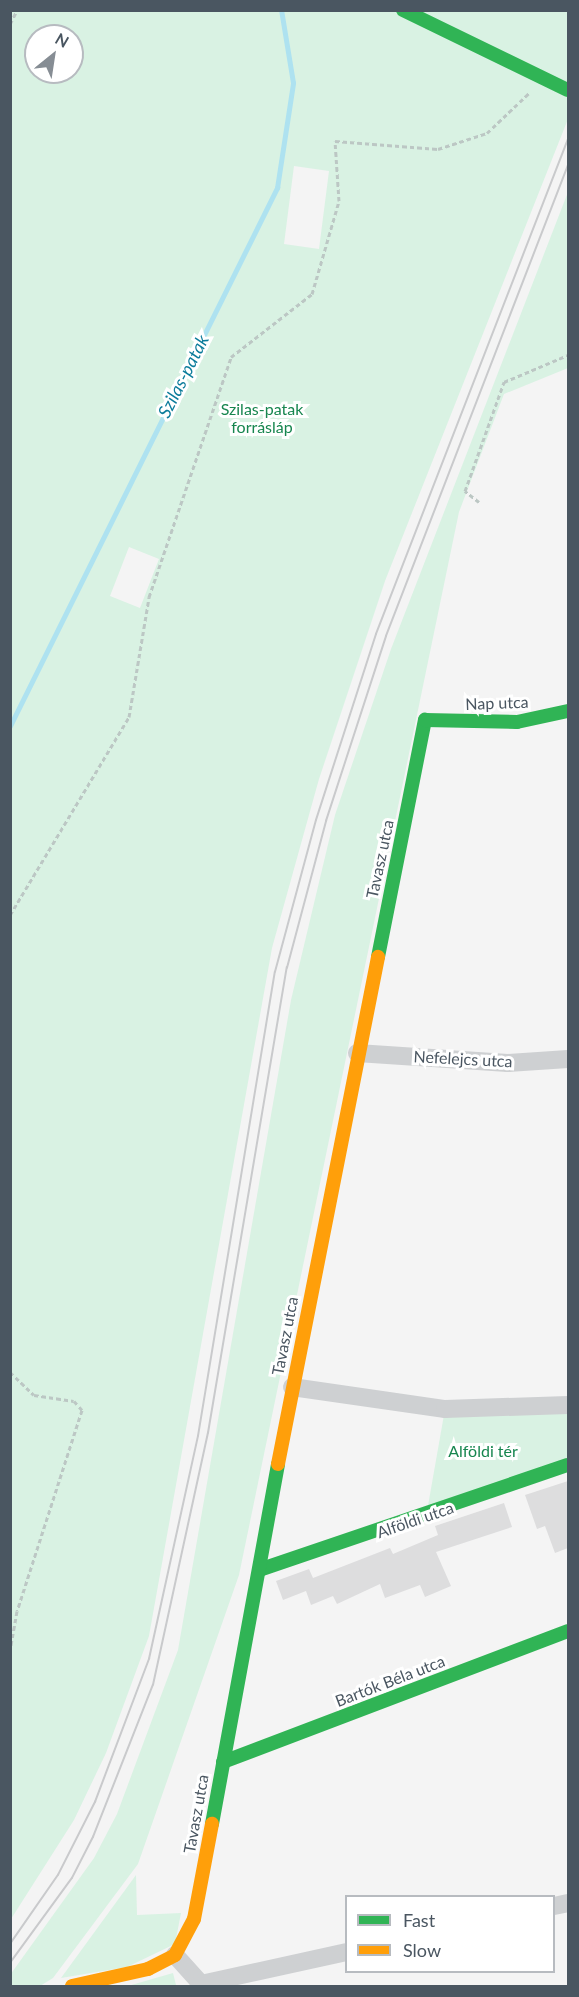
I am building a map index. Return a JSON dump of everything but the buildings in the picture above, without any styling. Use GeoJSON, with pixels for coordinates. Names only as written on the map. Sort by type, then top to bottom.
{"type":"FeatureCollection","features":[{"type":"Feature","properties":{"kind":"street"},"geometry":{"type":"LineString","coordinates":[[403,10],[568,90]]}},
{"type":"Feature","properties":{"kind":"street","name":"Nap utca"},"geometry":{"type":"LineString","coordinates":[[425,720],[517,722],[568,711]]}},
{"type":"Feature","properties":{"kind":"street","name":"Tavasz utca"},"geometry":{"type":"LineString","coordinates":[[175,1955],[194,1919],[292,1387],[425,720]]}},
{"type":"Feature","properties":{"kind":"street","name":"Nefelejcs utca"},"geometry":{"type":"LineString","coordinates":[[357,1053],[508,1063],[568,1059]]}},
{"type":"Feature","properties":{"kind":"street"},"geometry":{"type":"LineString","coordinates":[[292,1387],[445,1409],[568,1405]]}},
{"type":"Feature","properties":{"kind":"street","name":"Alföldi utca"},"geometry":{"type":"LineString","coordinates":[[259,1570],[568,1465]]}},
{"type":"Feature","properties":{"kind":"street","name":"Bartók Béla utca"},"geometry":{"type":"LineString","coordinates":[[223,1762],[568,1631]]}},
{"type":"Feature","properties":{"kind":"street"},"geometry":{"type":"LineString","coordinates":[[72,1986],[148,1969],[175,1955],[201,1984],[345,1952]]}},
{"type":"Feature","properties":{"kind":"path"},"geometry":{"type":"LineString","coordinates":[[10,24],[17,10]]}},
{"type":"Feature","properties":{"kind":"path"},"geometry":{"type":"LineString","coordinates":[[10,915],[129,717],[149,597],[231,357],[312,294],[339,201],[335,141],[438,149],[487,133],[520,106],[541,76]]}},
{"type":"Feature","properties":{"kind":"path"},"geometry":{"type":"LineString","coordinates":[[479,502],[465,491],[504,382],[568,355]]}},
{"type":"Feature","properties":{"kind":"path"},"geometry":{"type":"LineString","coordinates":[[10,1372],[34,1395],[75,1401],[82,1410],[17,1611],[10,1650]]}},
{"type":"Feature","properties":{"kind":"green space","name":"Szilas-patak forrásláp"},"geometry":{"type":"Polygon","coordinates":[[[10,11],[568,11],[568,119],[385,581],[319,779],[272,948],[149,1636],[106,1753],[74,1820],[11,1919],[10,11]],[[294,166],[284,244],[319,249],[329,171],[294,166]],[[129,547],[110,596],[140,608],[159,559],[129,547]]]}},
{"type":"Feature","properties":{"kind":"green space"},"geometry":{"type":"Polygon","coordinates":[[[568,192],[568,368],[504,394],[459,512],[239,1575],[138,1864],[53,1978],[40,1986],[11,1986],[10,1975],[94,1858],[117,1814],[178,1650],[291,1000],[335,815],[391,649],[568,192]]]}},
{"type":"Feature","properties":{"kind":"green space","name":"Alföldi tér"},"geometry":{"type":"Polygon","coordinates":[[[568,1405],[568,1465],[426,1517],[445,1409],[568,1405]]]}},
{"type":"Feature","properties":{"kind":"green space"},"geometry":{"type":"Polygon","coordinates":[[[136,1875],[137,1915],[181,1913],[175,1944],[127,1967],[61,1978],[136,1875]]]}},
{"type":"Feature","properties":{"kind":"green space"},"geometry":{"type":"Polygon","coordinates":[[[173,1973],[176,1985],[128,1986],[173,1973]]]}},
{"type":"Feature","properties":{"kind":"waterway","name":"Szilas-patak"},"geometry":{"type":"LineString","coordinates":[[10,726],[277,188],[293,83],[281,10]]}},
{"type":"Feature","properties":{"kind":"tram line"},"geometry":{"type":"LineString","coordinates":[[10,1944],[58,1875],[95,1802],[149,1659],[198,1436],[275,972],[316,820],[376,634],[568,139]]}},
{"type":"Feature","properties":{"kind":"tram line"},"geometry":{"type":"LineString","coordinates":[[10,1963],[72,1878],[93,1837],[153,1685],[208,1433],[287,968],[326,821],[386,636],[568,165]]}},
{"type":"Feature","properties":{"kind":"traffic: fast"},"geometry":{"type":"LineString","coordinates":[[403,10],[568,90]]}},
{"type":"Feature","properties":{"kind":"traffic: fast"},"geometry":{"type":"LineString","coordinates":[[378,957],[425,720],[517,722],[568,711]]}},
{"type":"Feature","properties":{"kind":"traffic: fast"},"geometry":{"type":"LineString","coordinates":[[212,1824],[278,1464]]}},
{"type":"Feature","properties":{"kind":"traffic: fast"},"geometry":{"type":"LineString","coordinates":[[259,1570],[568,1465]]}},
{"type":"Feature","properties":{"kind":"traffic: fast"},"geometry":{"type":"LineString","coordinates":[[223,1762],[568,1631]]}},
{"type":"Feature","properties":{"kind":"traffic: slow"},"geometry":{"type":"LineString","coordinates":[[278,1464],[378,957]]}},
{"type":"Feature","properties":{"kind":"traffic: slow"},"geometry":{"type":"LineString","coordinates":[[72,1986],[148,1969],[175,1955],[194,1919],[212,1824]]}}]}
